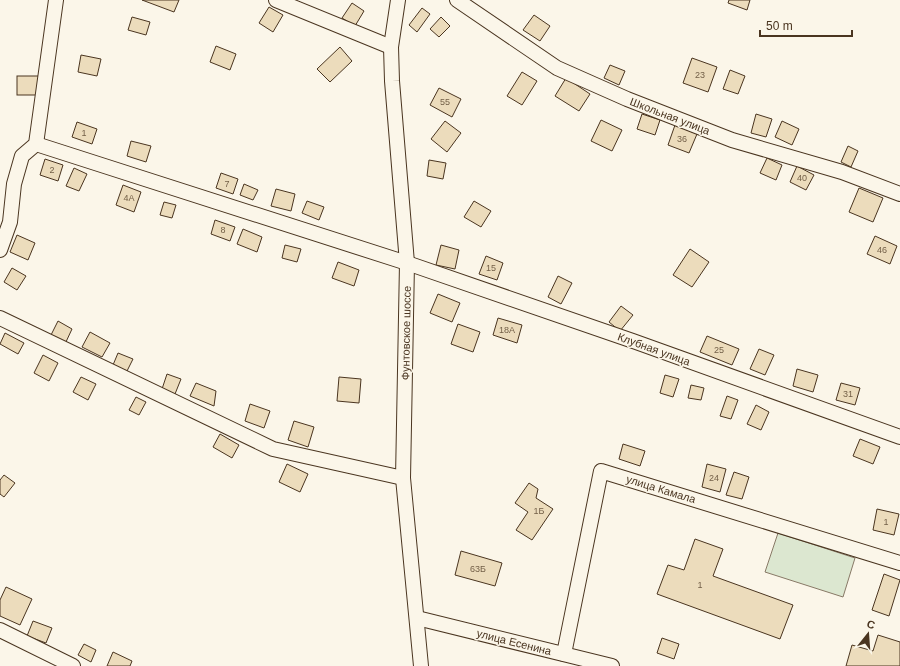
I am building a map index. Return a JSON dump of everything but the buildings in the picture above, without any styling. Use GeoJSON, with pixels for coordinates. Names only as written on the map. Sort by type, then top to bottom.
{"type":"FeatureCollection","features":[{"type":"Feature","properties":{"kind":"street"},"geometry":{"type":"LineString","coordinates":[[0,250],[10,222],[14,184],[22,156],[36,144],[56,0]]}},
{"type":"Feature","properties":{"kind":"street"},"geometry":{"type":"LineString","coordinates":[[276,0],[390,47]]}},
{"type":"Feature","properties":{"kind":"street","name":"Фунтовское шоссе"},"geometry":{"type":"LineString","coordinates":[[398,0],[390,47],[407,263],[403,478],[421,666]]}},
{"type":"Feature","properties":{"kind":"street","name":"Школьная улица"},"geometry":{"type":"LineString","coordinates":[[457,0],[557,68],[627,99],[732,140],[842,172],[900,194]]}},
{"type":"Feature","properties":{"kind":"street","name":"Клубная улица"},"geometry":{"type":"LineString","coordinates":[[36,144],[407,263],[633,341],[900,437]]}},
{"type":"Feature","properties":{"kind":"street"},"geometry":{"type":"LineString","coordinates":[[0,318],[273,450],[403,478]]}},
{"type":"Feature","properties":{"kind":"street","name":"улица Камала"},"geometry":{"type":"LineString","coordinates":[[564,654],[601,470],[900,563]]}},
{"type":"Feature","properties":{"kind":"street","name":"улица Есенина"},"geometry":{"type":"LineString","coordinates":[[417,618],[612,666]]}},
{"type":"Feature","properties":{"kind":"street"},"geometry":{"type":"LineString","coordinates":[[0,630],[73,666]]}},
{"type":"Feature","properties":{"kind":"green space"},"geometry":{"type":"Polygon","coordinates":[[[778,533],[855,558],[843,597],[765,572],[778,533]]]}}]}
